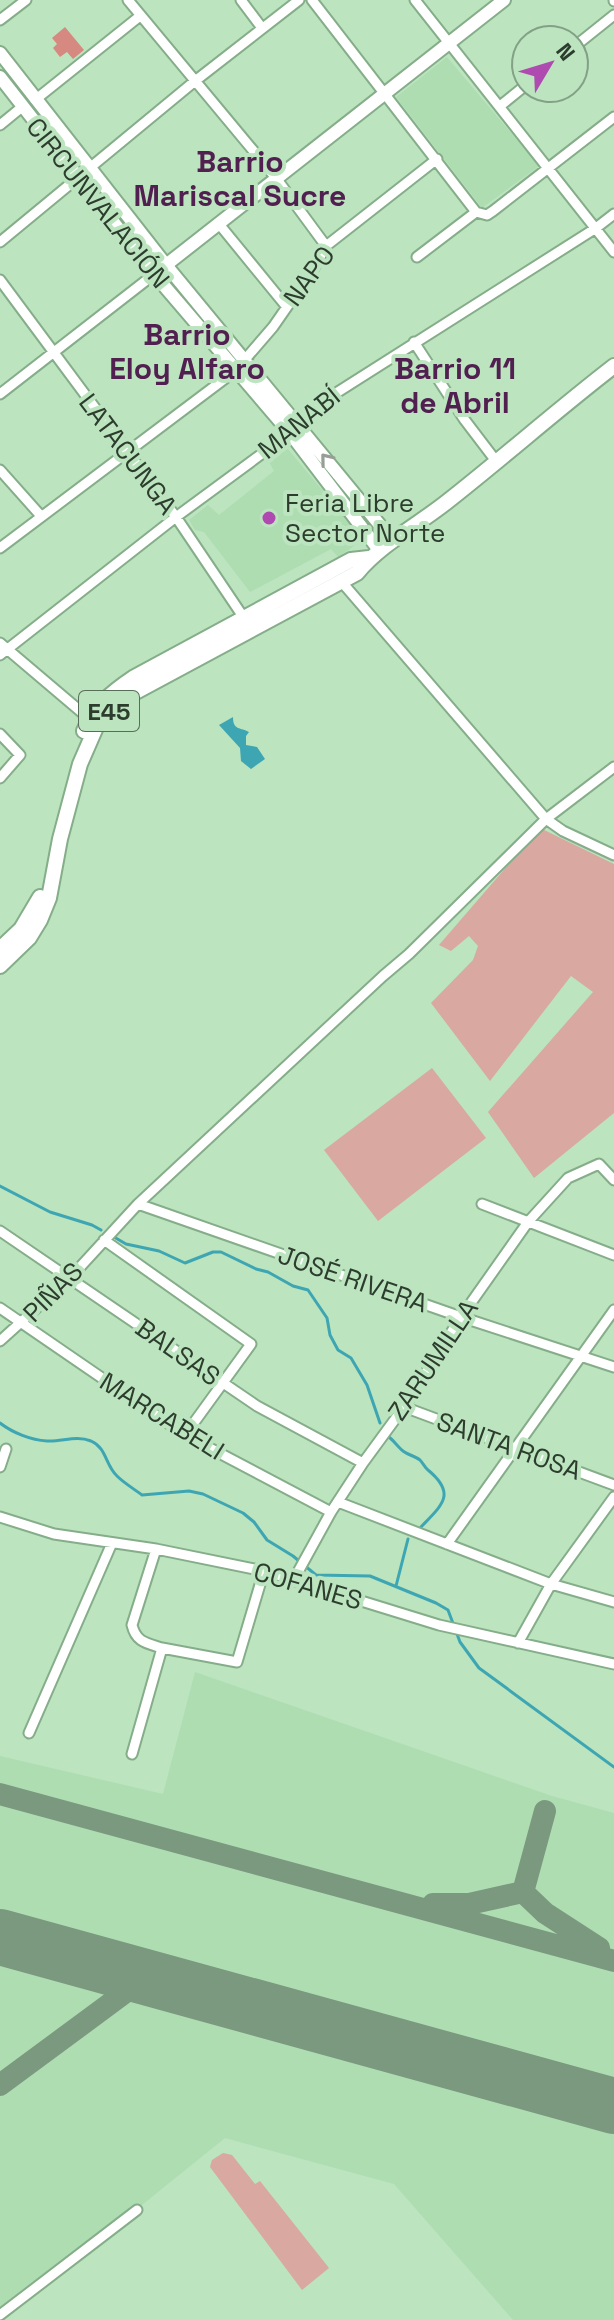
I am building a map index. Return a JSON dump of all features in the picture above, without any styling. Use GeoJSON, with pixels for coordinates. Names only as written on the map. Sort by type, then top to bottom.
{"type":"FeatureCollection","features":[{"type":"Feature","properties":{"kind":"main road"},"geometry":{"type":"LineString","coordinates":[[166,265],[504,0]]}},
{"type":"Feature","properties":{"kind":"main road","name":"CIRCUNVALACIÓN"},"geometry":{"type":"LineString","coordinates":[[0,53],[242,359],[293,428],[374,554]]}},
{"type":"Feature","properties":{"kind":"main road","name":"CIRCUNVALACIÓN"},"geometry":{"type":"LineString","coordinates":[[0,77],[154,274],[235,371],[293,428],[393,541]]}},
{"type":"Feature","properties":{"kind":"main road","name":"E45"},"geometry":{"type":"LineString","coordinates":[[0,949],[21,929],[37,906],[46,880],[71,761],[93,722],[128,696],[248,625],[337,576],[357,573],[374,554],[614,366]]}},
{"type":"Feature","properties":{"kind":"main road","name":"E45"},"geometry":{"type":"LineString","coordinates":[[0,966],[29,938],[49,898],[60,839],[93,722]]}},
{"type":"Feature","properties":{"kind":"street"},"geometry":{"type":"LineString","coordinates":[[0,20],[26,0]]}},
{"type":"Feature","properties":{"kind":"street"},"geometry":{"type":"LineString","coordinates":[[128,0],[276,178],[326,246]]}},
{"type":"Feature","properties":{"kind":"street"},"geometry":{"type":"LineString","coordinates":[[241,0],[262,28]]}},
{"type":"Feature","properties":{"kind":"street"},"geometry":{"type":"LineString","coordinates":[[0,242],[195,81],[299,0]]}},
{"type":"Feature","properties":{"kind":"street"},"geometry":{"type":"LineString","coordinates":[[312,0],[481,215],[493,211],[614,117]]}},
{"type":"Feature","properties":{"kind":"street"},"geometry":{"type":"LineString","coordinates":[[415,0],[614,252]]}},
{"type":"Feature","properties":{"kind":"street"},"geometry":{"type":"LineString","coordinates":[[590,34],[614,15]]}},
{"type":"Feature","properties":{"kind":"street"},"geometry":{"type":"LineString","coordinates":[[35,100],[140,16]]}},
{"type":"Feature","properties":{"kind":"street"},"geometry":{"type":"LineString","coordinates":[[500,106],[510,98]]}},
{"type":"Feature","properties":{"kind":"street"},"geometry":{"type":"LineString","coordinates":[[0,125],[22,107]]}},
{"type":"Feature","properties":{"kind":"street","name":"NAPO"},"geometry":{"type":"LineString","coordinates":[[0,548],[235,371],[242,359],[273,327],[326,246],[437,159]]}},
{"type":"Feature","properties":{"kind":"street"},"geometry":{"type":"LineString","coordinates":[[417,257],[476,212]]}},
{"type":"Feature","properties":{"kind":"street","name":"MANABÍ"},"geometry":{"type":"LineString","coordinates":[[2,649],[334,394],[614,214]]}},
{"type":"Feature","properties":{"kind":"street"},"geometry":{"type":"LineString","coordinates":[[219,224],[286,306]]}},
{"type":"Feature","properties":{"kind":"street"},"geometry":{"type":"LineString","coordinates":[[0,394],[166,265]]}},
{"type":"Feature","properties":{"kind":"street","name":"LATACUNGA"},"geometry":{"type":"LineString","coordinates":[[0,280],[176,517],[248,625]]}},
{"type":"Feature","properties":{"kind":"street"},"geometry":{"type":"LineString","coordinates":[[414,342],[496,461]]}},
{"type":"Feature","properties":{"kind":"street"},"geometry":{"type":"LineString","coordinates":[[0,470],[41,516]]}},
{"type":"Feature","properties":{"kind":"street"},"geometry":{"type":"LineString","coordinates":[[337,576],[546,819],[563,831],[614,855]]}},
{"type":"Feature","properties":{"kind":"street"},"geometry":{"type":"LineString","coordinates":[[2,649],[93,722]]}},
{"type":"Feature","properties":{"kind":"street"},"geometry":{"type":"LineString","coordinates":[[0,734],[20,755],[0,778]]}},
{"type":"Feature","properties":{"kind":"street","name":"PIÑAS"},"geometry":{"type":"LineString","coordinates":[[0,1341],[70,1278],[138,1204],[409,954],[546,819],[614,767]]}},
{"type":"Feature","properties":{"kind":"street","name":"ZARUMILLA"},"geometry":{"type":"LineString","coordinates":[[293,1581],[331,1512],[363,1463],[528,1222],[568,1178],[599,1164],[614,1180]]}},
{"type":"Feature","properties":{"kind":"street","name":"JOSÉ RIVERA"},"geometry":{"type":"LineString","coordinates":[[138,1204],[614,1367]]}},
{"type":"Feature","properties":{"kind":"street"},"geometry":{"type":"LineString","coordinates":[[482,1204],[614,1255]]}},
{"type":"Feature","properties":{"kind":"street","name":"BALSAS"},"geometry":{"type":"LineString","coordinates":[[0,1231],[257,1406],[363,1463]]}},
{"type":"Feature","properties":{"kind":"street"},"geometry":{"type":"LineString","coordinates":[[104,1240],[251,1344],[185,1435]]}},
{"type":"Feature","properties":{"kind":"street","name":"MARCABELI"},"geometry":{"type":"LineString","coordinates":[[0,1308],[185,1435],[331,1512]]}},
{"type":"Feature","properties":{"kind":"street"},"geometry":{"type":"LineString","coordinates":[[447,1544],[614,1310]]}},
{"type":"Feature","properties":{"kind":"street","name":"SANTA ROSA"},"geometry":{"type":"LineString","coordinates":[[404,1407],[614,1485]]}},
{"type":"Feature","properties":{"kind":"street"},"geometry":{"type":"LineString","coordinates":[[0,1467],[6,1449]]}},
{"type":"Feature","properties":{"kind":"street"},"geometry":{"type":"LineString","coordinates":[[518,1643],[551,1584],[614,1497]]}},
{"type":"Feature","properties":{"kind":"street"},"geometry":{"type":"LineString","coordinates":[[338,1502],[551,1584],[614,1602]]}},
{"type":"Feature","properties":{"kind":"street","name":"COFANES"},"geometry":{"type":"LineString","coordinates":[[0,1517],[54,1534],[156,1549],[264,1571],[439,1625],[614,1664]]}},
{"type":"Feature","properties":{"kind":"street"},"geometry":{"type":"LineString","coordinates":[[29,1733],[112,1543]]}},
{"type":"Feature","properties":{"kind":"street"},"geometry":{"type":"LineString","coordinates":[[156,1549],[132,1625],[134,1635],[140,1641],[162,1648],[237,1662],[264,1571]]}},
{"type":"Feature","properties":{"kind":"street"},"geometry":{"type":"LineString","coordinates":[[132,1754],[162,1648]]}},
{"type":"Feature","properties":{"kind":"street"},"geometry":{"type":"LineString","coordinates":[[0,2315],[137,2210]]}},
{"type":"Feature","properties":{"kind":"shaded area"},"geometry":{"type":"Polygon","coordinates":[[[65,27],[84,50],[73,59],[67,52],[60,57],[53,48],[57,44],[52,38],[65,27]]]}},
{"type":"Feature","properties":{"kind":"shaded area"},"geometry":{"type":"Polygon","coordinates":[[[447,57],[539,166],[482,208],[396,97],[447,57]]]}},
{"type":"Feature","properties":{"kind":"shaded area","name":"Feria Libre Sector Norte"},"geometry":{"type":"Polygon","coordinates":[[[282,446],[287,448],[359,534],[360,542],[338,557],[331,549],[250,592],[204,532],[195,530],[189,520],[208,505],[219,515],[274,471],[267,458],[282,446]]]}},
{"type":"Feature","properties":{"kind":"shaded area"},"geometry":{"type":"Polygon","coordinates":[[[540,828],[614,864],[614,1113],[534,1178],[488,1112],[593,992],[571,976],[490,1081],[431,1003],[473,960],[478,946],[469,936],[451,951],[439,945],[540,828]]]}},
{"type":"Feature","properties":{"kind":"shaded area"},"geometry":{"type":"Polygon","coordinates":[[[432,1068],[486,1138],[378,1221],[324,1150],[432,1068]]]}},
{"type":"Feature","properties":{"kind":"shaded area"},"geometry":{"type":"Polygon","coordinates":[[[195,1672],[552,1796],[614,1813],[614,2320],[513,2320],[394,2184],[225,2138],[4,2316],[0,2312],[0,1756],[163,1794],[195,1672]]]}},
{"type":"Feature","properties":{"kind":"shaded area"},"geometry":{"type":"Polygon","coordinates":[[[223,2153],[232,2155],[255,2184],[260,2181],[329,2268],[302,2290],[210,2167],[212,2160],[223,2153]]]}},
{"type":"Feature","properties":{"kind":"water"},"geometry":{"type":"Polygon","coordinates":[[[233,717],[236,727],[249,732],[246,745],[257,747],[265,759],[251,769],[241,761],[240,748],[219,725],[233,717]]]}},
{"type":"Feature","properties":{"kind":"waterway"},"geometry":{"type":"LineString","coordinates":[[0,1186],[50,1212],[101,1230]]}},
{"type":"Feature","properties":{"kind":"waterway"},"geometry":{"type":"LineString","coordinates":[[114,1237],[126,1244],[159,1251],[185,1263],[221,1252],[308,1290],[327,1318],[330,1335],[338,1350],[351,1358],[367,1385],[380,1423]]}},
{"type":"Feature","properties":{"kind":"waterway"},"geometry":{"type":"LineString","coordinates":[[0,1423],[16,1433],[35,1439],[91,1441],[100,1448],[117,1476],[142,1495],[189,1491],[203,1494],[243,1513],[267,1540],[316,1575],[370,1576],[436,1603],[448,1610],[460,1642],[479,1668],[614,1767]]}},
{"type":"Feature","properties":{"kind":"waterway"},"geometry":{"type":"LineString","coordinates":[[389,1437],[403,1451],[420,1460],[442,1486],[444,1493],[440,1506],[421,1527]]}},
{"type":"Feature","properties":{"kind":"waterway"},"geometry":{"type":"LineString","coordinates":[[396,1586],[408,1539]]}},
{"type":"Feature","properties":{"kind":"taxiway"},"geometry":{"type":"LineString","coordinates":[[0,1794],[614,1961]]}},
{"type":"Feature","properties":{"kind":"taxiway"},"geometry":{"type":"LineString","coordinates":[[523,1892],[545,1811]]}},
{"type":"Feature","properties":{"kind":"taxiway"},"geometry":{"type":"LineString","coordinates":[[433,1904],[469,1904],[523,1892],[545,1913],[599,1948]]}},
{"type":"Feature","properties":{"kind":"taxiway"},"geometry":{"type":"LineString","coordinates":[[0,2085],[146,1977]]}},
{"type":"Feature","properties":{"kind":"runway"},"geometry":{"type":"LineString","coordinates":[[0,1937],[614,2106]]}},
{"type":"Feature","properties":{"kind":"place","name":"Feria Libre Sector Norte"},"geometry":{"type":"Point","coordinates":[269,518]}},
{"type":"Feature","properties":{"kind":"district","name":"Barrio Mariscal Sucre"},"geometry":{"type":"Point","coordinates":[240,178]}},
{"type":"Feature","properties":{"kind":"district","name":"Barrio Eloy Alfaro"},"geometry":{"type":"Point","coordinates":[187,351]}},
{"type":"Feature","properties":{"kind":"district","name":"Barrio 11 de Abril"},"geometry":{"type":"Point","coordinates":[455,385]}}]}
